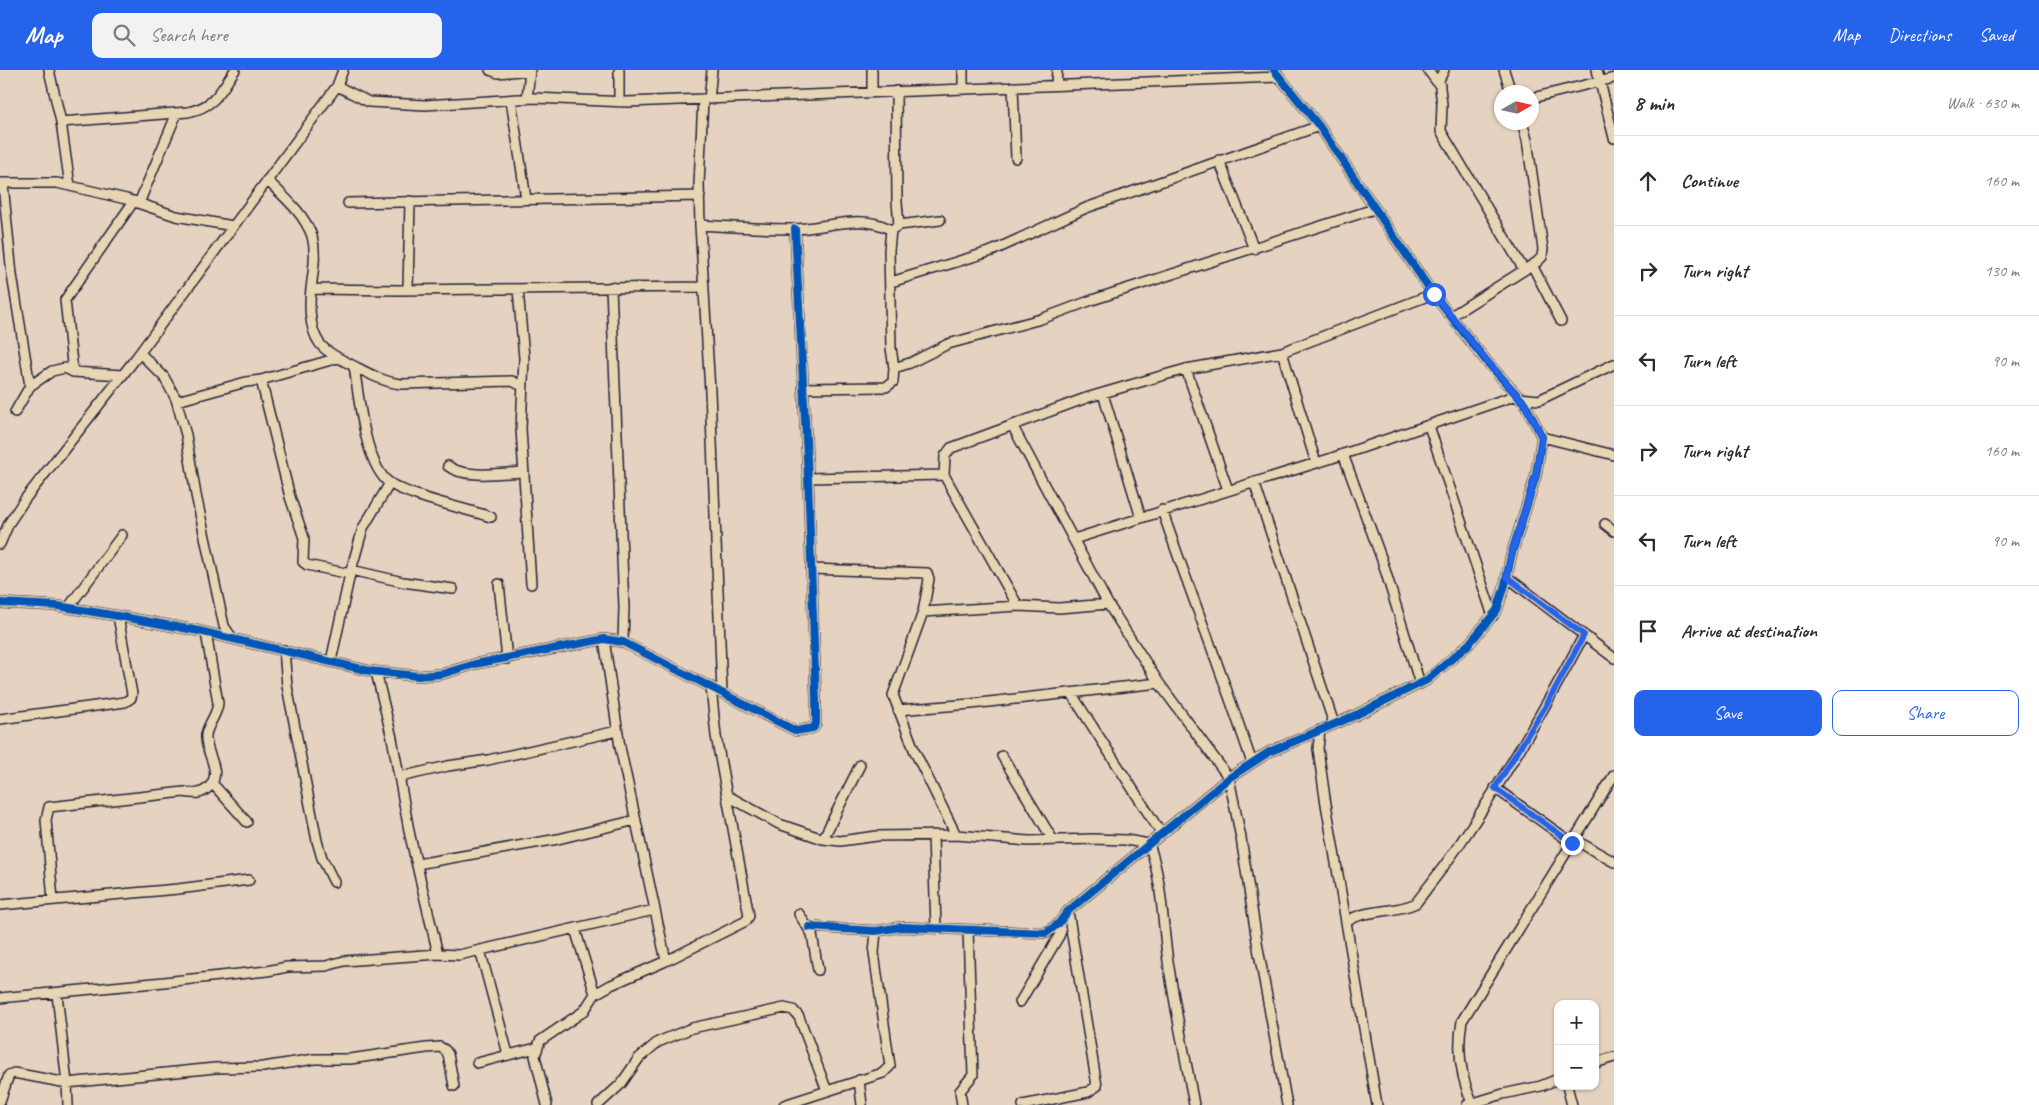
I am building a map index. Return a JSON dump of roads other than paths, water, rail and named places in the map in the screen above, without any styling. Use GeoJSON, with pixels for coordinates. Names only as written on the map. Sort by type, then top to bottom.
{"type":"FeatureCollection","features":[{"type":"Feature","properties":{"kind":"street"},"geometry":{"type":"LineString","coordinates":[[49,70],[61,122],[70,186]]}},
{"type":"Feature","properties":{"kind":"street"},"geometry":{"type":"LineString","coordinates":[[61,122],[177,113],[202,109],[212,103],[235,70]]}},
{"type":"Feature","properties":{"kind":"street"},"geometry":{"type":"LineString","coordinates":[[0,544],[9,523],[25,499],[140,353],[337,86],[343,70]]}},
{"type":"Feature","properties":{"kind":"street"},"geometry":{"type":"LineString","coordinates":[[490,70],[498,73],[530,70],[527,98]]}},
{"type":"Feature","properties":{"kind":"street"},"geometry":{"type":"LineString","coordinates":[[619,70],[619,102]]}},
{"type":"Feature","properties":{"kind":"street"},"geometry":{"type":"LineString","coordinates":[[712,70],[706,99],[700,225],[722,692]]}},
{"type":"Feature","properties":{"kind":"street"},"geometry":{"type":"LineString","coordinates":[[872,70],[872,91]]}},
{"type":"Feature","properties":{"kind":"street"},"geometry":{"type":"LineString","coordinates":[[963,70],[963,88]]}},
{"type":"Feature","properties":{"kind":"street"},"geometry":{"type":"LineString","coordinates":[[1056,85],[1057,70]]}},
{"type":"Feature","properties":{"kind":"street"},"geometry":{"type":"LineString","coordinates":[[1428,70],[1440,86]]}},
{"type":"Feature","properties":{"kind":"street"},"geometry":{"type":"LineString","coordinates":[[1444,70],[1439,80],[1442,104],[1441,131],[1561,321]]}},
{"type":"Feature","properties":{"kind":"street"},"geometry":{"type":"LineString","coordinates":[[1504,70],[1509,85]]}},
{"type":"Feature","properties":{"kind":"street"},"geometry":{"type":"LineString","coordinates":[[1597,70],[1614,138]]}},
{"type":"Feature","properties":{"kind":"street"},"geometry":{"type":"LineString","coordinates":[[337,86],[369,102],[425,105],[527,98],[619,102],[706,99],[1277,74],[1319,126],[1434,294],[1518,396],[1533,418],[1542,437],[1536,475],[1511,556],[1497,610],[1446,666],[1420,684],[1269,752],[1229,778],[1068,911],[1059,923],[1046,933],[901,927],[876,931],[809,927]]}},
{"type":"Feature","properties":{"kind":"street"},"geometry":{"type":"LineString","coordinates":[[1539,96],[1614,78]]}},
{"type":"Feature","properties":{"kind":"street"},"geometry":{"type":"LineString","coordinates":[[1013,87],[1016,158]]}},
{"type":"Feature","properties":{"kind":"street"},"geometry":{"type":"LineString","coordinates":[[802,388],[886,387],[893,382],[889,250],[895,227],[896,91]]}},
{"type":"Feature","properties":{"kind":"street"},"geometry":{"type":"LineString","coordinates":[[511,100],[526,199]]}},
{"type":"Feature","properties":{"kind":"street"},"geometry":{"type":"LineString","coordinates":[[73,372],[65,300],[136,202],[177,113]]}},
{"type":"Feature","properties":{"kind":"street"},"geometry":{"type":"LineString","coordinates":[[891,282],[992,251],[1086,208],[1319,126]]}},
{"type":"Feature","properties":{"kind":"street"},"geometry":{"type":"LineString","coordinates":[[1451,316],[1528,268],[1542,257],[1543,249],[1524,130]]}},
{"type":"Feature","properties":{"kind":"street"},"geometry":{"type":"LineString","coordinates":[[1219,160],[1254,249]]}},
{"type":"Feature","properties":{"kind":"street"},"geometry":{"type":"LineString","coordinates":[[267,180],[306,223],[312,237],[315,259],[311,289],[312,322],[315,336],[321,346],[338,358],[387,383],[512,381],[522,386]]}},
{"type":"Feature","properties":{"kind":"street"},"geometry":{"type":"LineString","coordinates":[[30,386],[12,275],[1,183],[57,183],[136,202],[176,216],[233,226]]}},
{"type":"Feature","properties":{"kind":"street"},"geometry":{"type":"LineString","coordinates":[[348,203],[700,196]]}},
{"type":"Feature","properties":{"kind":"street"},"geometry":{"type":"LineString","coordinates":[[408,290],[410,201]]}},
{"type":"Feature","properties":{"kind":"street"},"geometry":{"type":"LineString","coordinates":[[894,368],[910,363],[948,344],[1041,319],[1092,300],[1254,249],[1285,236],[1374,209]]}},
{"type":"Feature","properties":{"kind":"street"},"geometry":{"type":"LineString","coordinates":[[700,225],[794,229],[828,224],[870,222],[895,227],[940,220]]}},
{"type":"Feature","properties":{"kind":"street"},"geometry":{"type":"LineString","coordinates":[[0,603],[68,608],[118,616],[232,638],[376,672],[418,676],[442,674],[475,664],[604,639],[623,642],[796,731],[813,728],[816,724],[808,478],[794,229]]}},
{"type":"Feature","properties":{"kind":"street"},"geometry":{"type":"LineString","coordinates":[[611,287],[624,607],[623,642]]}},
{"type":"Feature","properties":{"kind":"street"},"geometry":{"type":"LineString","coordinates":[[311,289],[704,287]]}},
{"type":"Feature","properties":{"kind":"street"},"geometry":{"type":"LineString","coordinates":[[518,289],[524,358],[522,386],[524,472],[531,584]]}},
{"type":"Feature","properties":{"kind":"street"},"geometry":{"type":"LineString","coordinates":[[1018,606],[944,475],[944,456],[951,448],[1103,394],[1186,369],[1282,352],[1434,294]]}},
{"type":"Feature","properties":{"kind":"street"},"geometry":{"type":"LineString","coordinates":[[1282,352],[1316,463]]}},
{"type":"Feature","properties":{"kind":"street"},"geometry":{"type":"LineString","coordinates":[[140,353],[164,377],[177,400],[186,435],[196,495],[224,626],[232,638]]}},
{"type":"Feature","properties":{"kind":"street"},"geometry":{"type":"LineString","coordinates":[[177,400],[246,382],[261,380],[338,358]]}},
{"type":"Feature","properties":{"kind":"street"},"geometry":{"type":"LineString","coordinates":[[1074,539],[1316,463],[1518,396],[1539,400],[1614,364]]}},
{"type":"Feature","properties":{"kind":"street"},"geometry":{"type":"LineString","coordinates":[[354,366],[367,440],[379,471],[390,483],[429,499],[491,517]]}},
{"type":"Feature","properties":{"kind":"street"},"geometry":{"type":"LineString","coordinates":[[15,412],[30,386],[52,371],[65,368],[73,372],[123,375]]}},
{"type":"Feature","properties":{"kind":"street"},"geometry":{"type":"LineString","coordinates":[[1186,369],[1228,490]]}},
{"type":"Feature","properties":{"kind":"street"},"geometry":{"type":"LineString","coordinates":[[512,381],[523,374]]}},
{"type":"Feature","properties":{"kind":"street"},"geometry":{"type":"LineString","coordinates":[[261,380],[290,497],[304,538],[303,562],[307,565],[454,589]]}},
{"type":"Feature","properties":{"kind":"street"},"geometry":{"type":"LineString","coordinates":[[1103,394],[1141,518]]}},
{"type":"Feature","properties":{"kind":"street"},"geometry":{"type":"LineString","coordinates":[[1533,418],[1539,400]]}},
{"type":"Feature","properties":{"kind":"street"},"geometry":{"type":"LineString","coordinates":[[1012,425],[1108,604],[1159,683],[1229,778],[1287,1105]]}},
{"type":"Feature","properties":{"kind":"street"},"geometry":{"type":"LineString","coordinates":[[1429,426],[1493,616]]}},
{"type":"Feature","properties":{"kind":"street"},"geometry":{"type":"LineString","coordinates":[[1542,437],[1614,455]]}},
{"type":"Feature","properties":{"kind":"street"},"geometry":{"type":"LineString","coordinates":[[1343,454],[1382,560],[1420,684]]}},
{"type":"Feature","properties":{"kind":"street"},"geometry":{"type":"LineString","coordinates":[[448,466],[454,471],[472,474],[524,472]]}},
{"type":"Feature","properties":{"kind":"street"},"geometry":{"type":"LineString","coordinates":[[808,478],[944,475]]}},
{"type":"Feature","properties":{"kind":"street"},"geometry":{"type":"LineString","coordinates":[[1254,482],[1334,724]]}},
{"type":"Feature","properties":{"kind":"street"},"geometry":{"type":"LineString","coordinates":[[331,661],[363,528],[390,483]]}},
{"type":"Feature","properties":{"kind":"street"},"geometry":{"type":"LineString","coordinates":[[1162,510],[1198,614],[1225,680],[1252,763]]}},
{"type":"Feature","properties":{"kind":"street"},"geometry":{"type":"LineString","coordinates":[[1605,524],[1614,531]]}},
{"type":"Feature","properties":{"kind":"street"},"geometry":{"type":"LineString","coordinates":[[68,608],[122,535]]}},
{"type":"Feature","properties":{"kind":"street"},"geometry":{"type":"LineString","coordinates":[[811,569],[927,574],[928,579],[923,612],[893,695],[915,752],[956,835]]}},
{"type":"Feature","properties":{"kind":"street"},"geometry":{"type":"LineString","coordinates":[[1507,577],[1614,658]]}},
{"type":"Feature","properties":{"kind":"street"},"geometry":{"type":"LineString","coordinates":[[499,584],[507,659]]}},
{"type":"Feature","properties":{"kind":"street"},"geometry":{"type":"LineString","coordinates":[[923,612],[1018,606],[1060,608],[1108,604]]}},
{"type":"Feature","properties":{"kind":"street"},"geometry":{"type":"LineString","coordinates":[[0,719],[125,702],[131,698],[132,694],[118,616]]}},
{"type":"Feature","properties":{"kind":"street"},"geometry":{"type":"LineString","coordinates":[[211,634],[224,626]]}},
{"type":"Feature","properties":{"kind":"street"},"geometry":{"type":"LineString","coordinates":[[53,900],[46,820],[49,807],[184,792],[194,794],[203,792],[212,782],[214,775],[213,761],[206,738],[210,723],[218,712],[218,703],[211,634]]}},
{"type":"Feature","properties":{"kind":"street"},"geometry":{"type":"LineString","coordinates":[[1346,922],[1354,916],[1408,907],[1416,903],[1461,841],[1495,788],[1548,702],[1584,635]]}},
{"type":"Feature","properties":{"kind":"street"},"geometry":{"type":"LineString","coordinates":[[604,639],[617,731],[666,962]]}},
{"type":"Feature","properties":{"kind":"street"},"geometry":{"type":"LineString","coordinates":[[284,650],[287,686],[317,841],[322,858],[334,882]]}},
{"type":"Feature","properties":{"kind":"street"},"geometry":{"type":"LineString","coordinates":[[376,672],[438,954]]}},
{"type":"Feature","properties":{"kind":"street"},"geometry":{"type":"LineString","coordinates":[[898,710],[1159,683]]}},
{"type":"Feature","properties":{"kind":"street"},"geometry":{"type":"LineString","coordinates":[[547,1105],[535,1056],[536,1048],[540,1041],[584,1011],[595,994],[611,985],[666,962],[746,921],[749,916],[716,736],[712,687]]}},
{"type":"Feature","properties":{"kind":"street"},"geometry":{"type":"LineString","coordinates":[[1071,693],[1162,833]]}},
{"type":"Feature","properties":{"kind":"street"},"geometry":{"type":"LineString","coordinates":[[1320,730],[1318,749],[1377,1105]]}},
{"type":"Feature","properties":{"kind":"street"},"geometry":{"type":"LineString","coordinates":[[400,777],[617,731]]}},
{"type":"Feature","properties":{"kind":"street"},"geometry":{"type":"LineString","coordinates":[[1306,736],[1318,749]]}},
{"type":"Feature","properties":{"kind":"street"},"geometry":{"type":"LineString","coordinates":[[1002,756],[1053,840]]}},
{"type":"Feature","properties":{"kind":"street"},"geometry":{"type":"LineString","coordinates":[[823,839],[860,765]]}},
{"type":"Feature","properties":{"kind":"street"},"geometry":{"type":"LineString","coordinates":[[1554,1081],[1541,1086],[1503,1094],[1470,1104],[1460,1055],[1462,1021],[1614,775]]}},
{"type":"Feature","properties":{"kind":"street"},"geometry":{"type":"LineString","coordinates":[[212,782],[247,822]]}},
{"type":"Feature","properties":{"kind":"street"},"geometry":{"type":"LineString","coordinates":[[1495,788],[1574,842],[1614,862]]}},
{"type":"Feature","properties":{"kind":"street"},"geometry":{"type":"LineString","coordinates":[[728,796],[779,824],[823,839],[840,841],[877,836],[956,835],[1029,841],[1126,840],[1150,844]]}},
{"type":"Feature","properties":{"kind":"street"},"geometry":{"type":"LineString","coordinates":[[417,864],[558,840],[636,820]]}},
{"type":"Feature","properties":{"kind":"street"},"geometry":{"type":"LineString","coordinates":[[933,836],[936,928]]}},
{"type":"Feature","properties":{"kind":"street"},"geometry":{"type":"LineString","coordinates":[[1150,844],[1156,868],[1174,1000],[1194,1105]]}},
{"type":"Feature","properties":{"kind":"street"},"geometry":{"type":"LineString","coordinates":[[0,905],[249,880]]}},
{"type":"Feature","properties":{"kind":"street"},"geometry":{"type":"LineString","coordinates":[[1344,909],[1354,916]]}},
{"type":"Feature","properties":{"kind":"street"},"geometry":{"type":"LineString","coordinates":[[0,998],[57,994],[267,971],[287,966],[326,966],[344,961],[438,954],[459,955],[654,910]]}},
{"type":"Feature","properties":{"kind":"street"},"geometry":{"type":"LineString","coordinates":[[1022,1105],[1088,1092],[1097,1086],[1068,911]]}},
{"type":"Feature","properties":{"kind":"street"},"geometry":{"type":"LineString","coordinates":[[799,914],[812,934],[818,970]]}},
{"type":"Feature","properties":{"kind":"street"},"geometry":{"type":"LineString","coordinates":[[1020,1002],[1059,936],[1061,931],[1059,923]]}},
{"type":"Feature","properties":{"kind":"street"},"geometry":{"type":"LineString","coordinates":[[575,929],[595,994]]}},
{"type":"Feature","properties":{"kind":"street"},"geometry":{"type":"LineString","coordinates":[[962,1105],[960,1091],[973,1075],[968,930]]}},
{"type":"Feature","properties":{"kind":"street"},"geometry":{"type":"LineString","coordinates":[[784,1105],[883,1073],[890,1066],[874,953],[876,931]]}},
{"type":"Feature","properties":{"kind":"street"},"geometry":{"type":"LineString","coordinates":[[480,950],[508,1054]]}},
{"type":"Feature","properties":{"kind":"street"},"geometry":{"type":"LineString","coordinates":[[57,994],[68,1105]]}},
{"type":"Feature","properties":{"kind":"street"},"geometry":{"type":"LineString","coordinates":[[598,1105],[621,1084],[639,1058],[658,1042],[692,1028],[784,1008],[793,1010],[799,1017],[827,1091]]}},
{"type":"Feature","properties":{"kind":"street"},"geometry":{"type":"LineString","coordinates":[[0,1101],[9,1075],[20,1073],[67,1083],[215,1068],[263,1067],[315,1059],[350,1059],[440,1047],[448,1054],[454,1086]]}},
{"type":"Feature","properties":{"kind":"street"},"geometry":{"type":"LineString","coordinates":[[477,1063],[536,1048]]}},
{"type":"Feature","properties":{"kind":"street"},"geometry":{"type":"LineString","coordinates":[[1599,1062],[1614,1057]]}},
{"type":"Feature","properties":{"kind":"street"},"geometry":{"type":"LineString","coordinates":[[860,1080],[862,1105]]}},
{"type":"Feature","properties":{"kind":"street"},"geometry":{"type":"LineString","coordinates":[[1568,1090],[1572,1105]]}}]}
